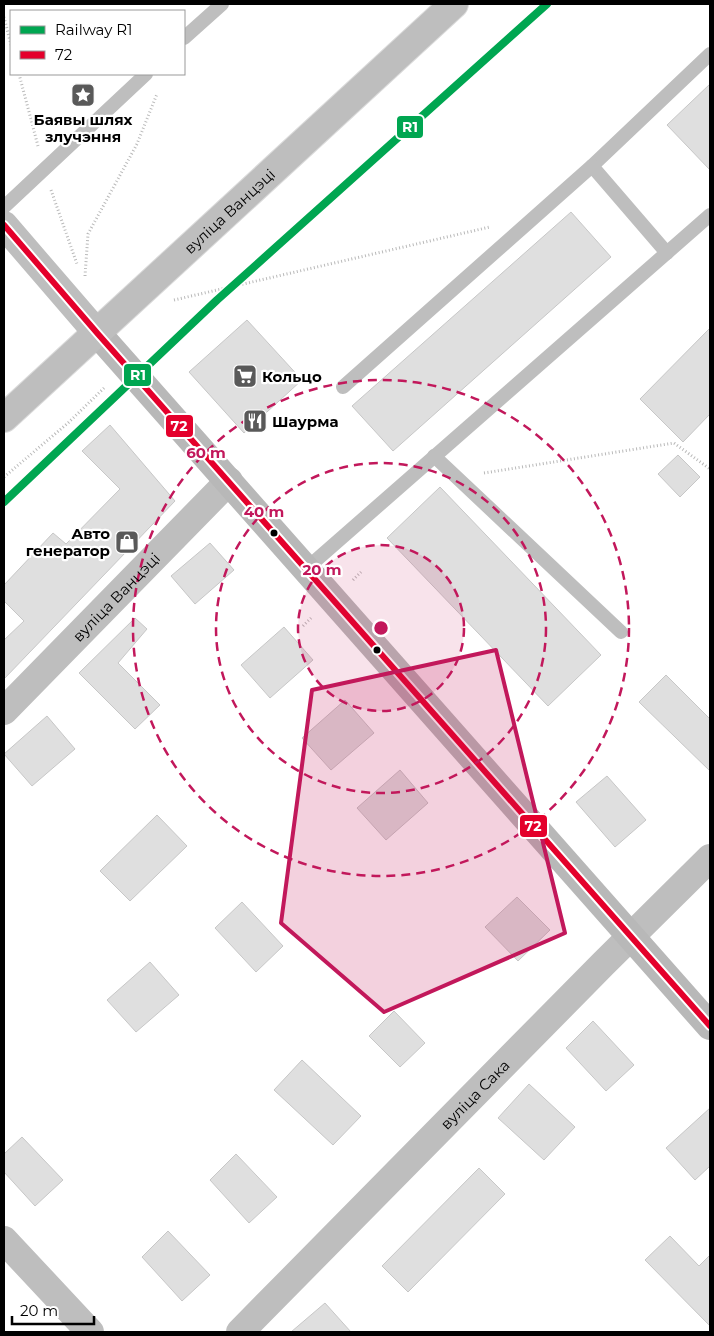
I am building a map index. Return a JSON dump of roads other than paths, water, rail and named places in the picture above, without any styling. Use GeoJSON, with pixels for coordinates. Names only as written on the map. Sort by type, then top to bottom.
{"type":"FeatureCollection","features":[{"type":"Feature","properties":{"kind":"main road"},"geometry":{"type":"LineString","coordinates":[[98,334],[710,1026]]}},
{"type":"Feature","properties":{"kind":"street","name":"вуліца Ванцэці"},"geometry":{"type":"LineString","coordinates":[[4,418],[98,334],[454,4]]}},
{"type":"Feature","properties":{"kind":"street"},"geometry":{"type":"LineString","coordinates":[[4,225],[98,334]]}},
{"type":"Feature","properties":{"kind":"street","name":"вуліца Ванцэці"},"geometry":{"type":"LineString","coordinates":[[4,711],[229,481]]}},
{"type":"Feature","properties":{"kind":"street","name":"вуліца Сака"},"geometry":{"type":"LineString","coordinates":[[240,1332],[710,858]]}},
{"type":"Feature","properties":{"kind":"street"},"geometry":{"type":"LineString","coordinates":[[4,1240],[90,1332]]}},
{"type":"Feature","properties":{"kind":"lane"},"geometry":{"type":"LineString","coordinates":[[185,37],[222,4]]}},
{"type":"Feature","properties":{"kind":"lane"},"geometry":{"type":"LineString","coordinates":[[343,387],[592,166],[710,54]]}},
{"type":"Feature","properties":{"kind":"lane"},"geometry":{"type":"LineString","coordinates":[[4,207],[145,75]]}},
{"type":"Feature","properties":{"kind":"lane"},"geometry":{"type":"LineString","coordinates":[[592,166],[667,253]]}},
{"type":"Feature","properties":{"kind":"lane"},"geometry":{"type":"LineString","coordinates":[[306,569],[710,214]]}},
{"type":"Feature","properties":{"kind":"lane"},"geometry":{"type":"LineString","coordinates":[[434,456],[621,632]]}},
{"type":"Feature","properties":{"kind":"rail line","name":"R1"},"geometry":{"type":"LineString","coordinates":[[4,502],[217,300],[547,4]]}},
{"type":"Feature","properties":{"kind":"place","name":"Баявы шлях злучэння"},"geometry":{"type":"Point","coordinates":[83,95]}},
{"type":"Feature","properties":{"kind":"place","name":"Кольцо"},"geometry":{"type":"Point","coordinates":[245,376]}},
{"type":"Feature","properties":{"kind":"place","name":"Шаурма"},"geometry":{"type":"Point","coordinates":[255,421]}},
{"type":"Feature","properties":{"kind":"place","name":"Авто генератор"},"geometry":{"type":"Point","coordinates":[127,542]}}]}
